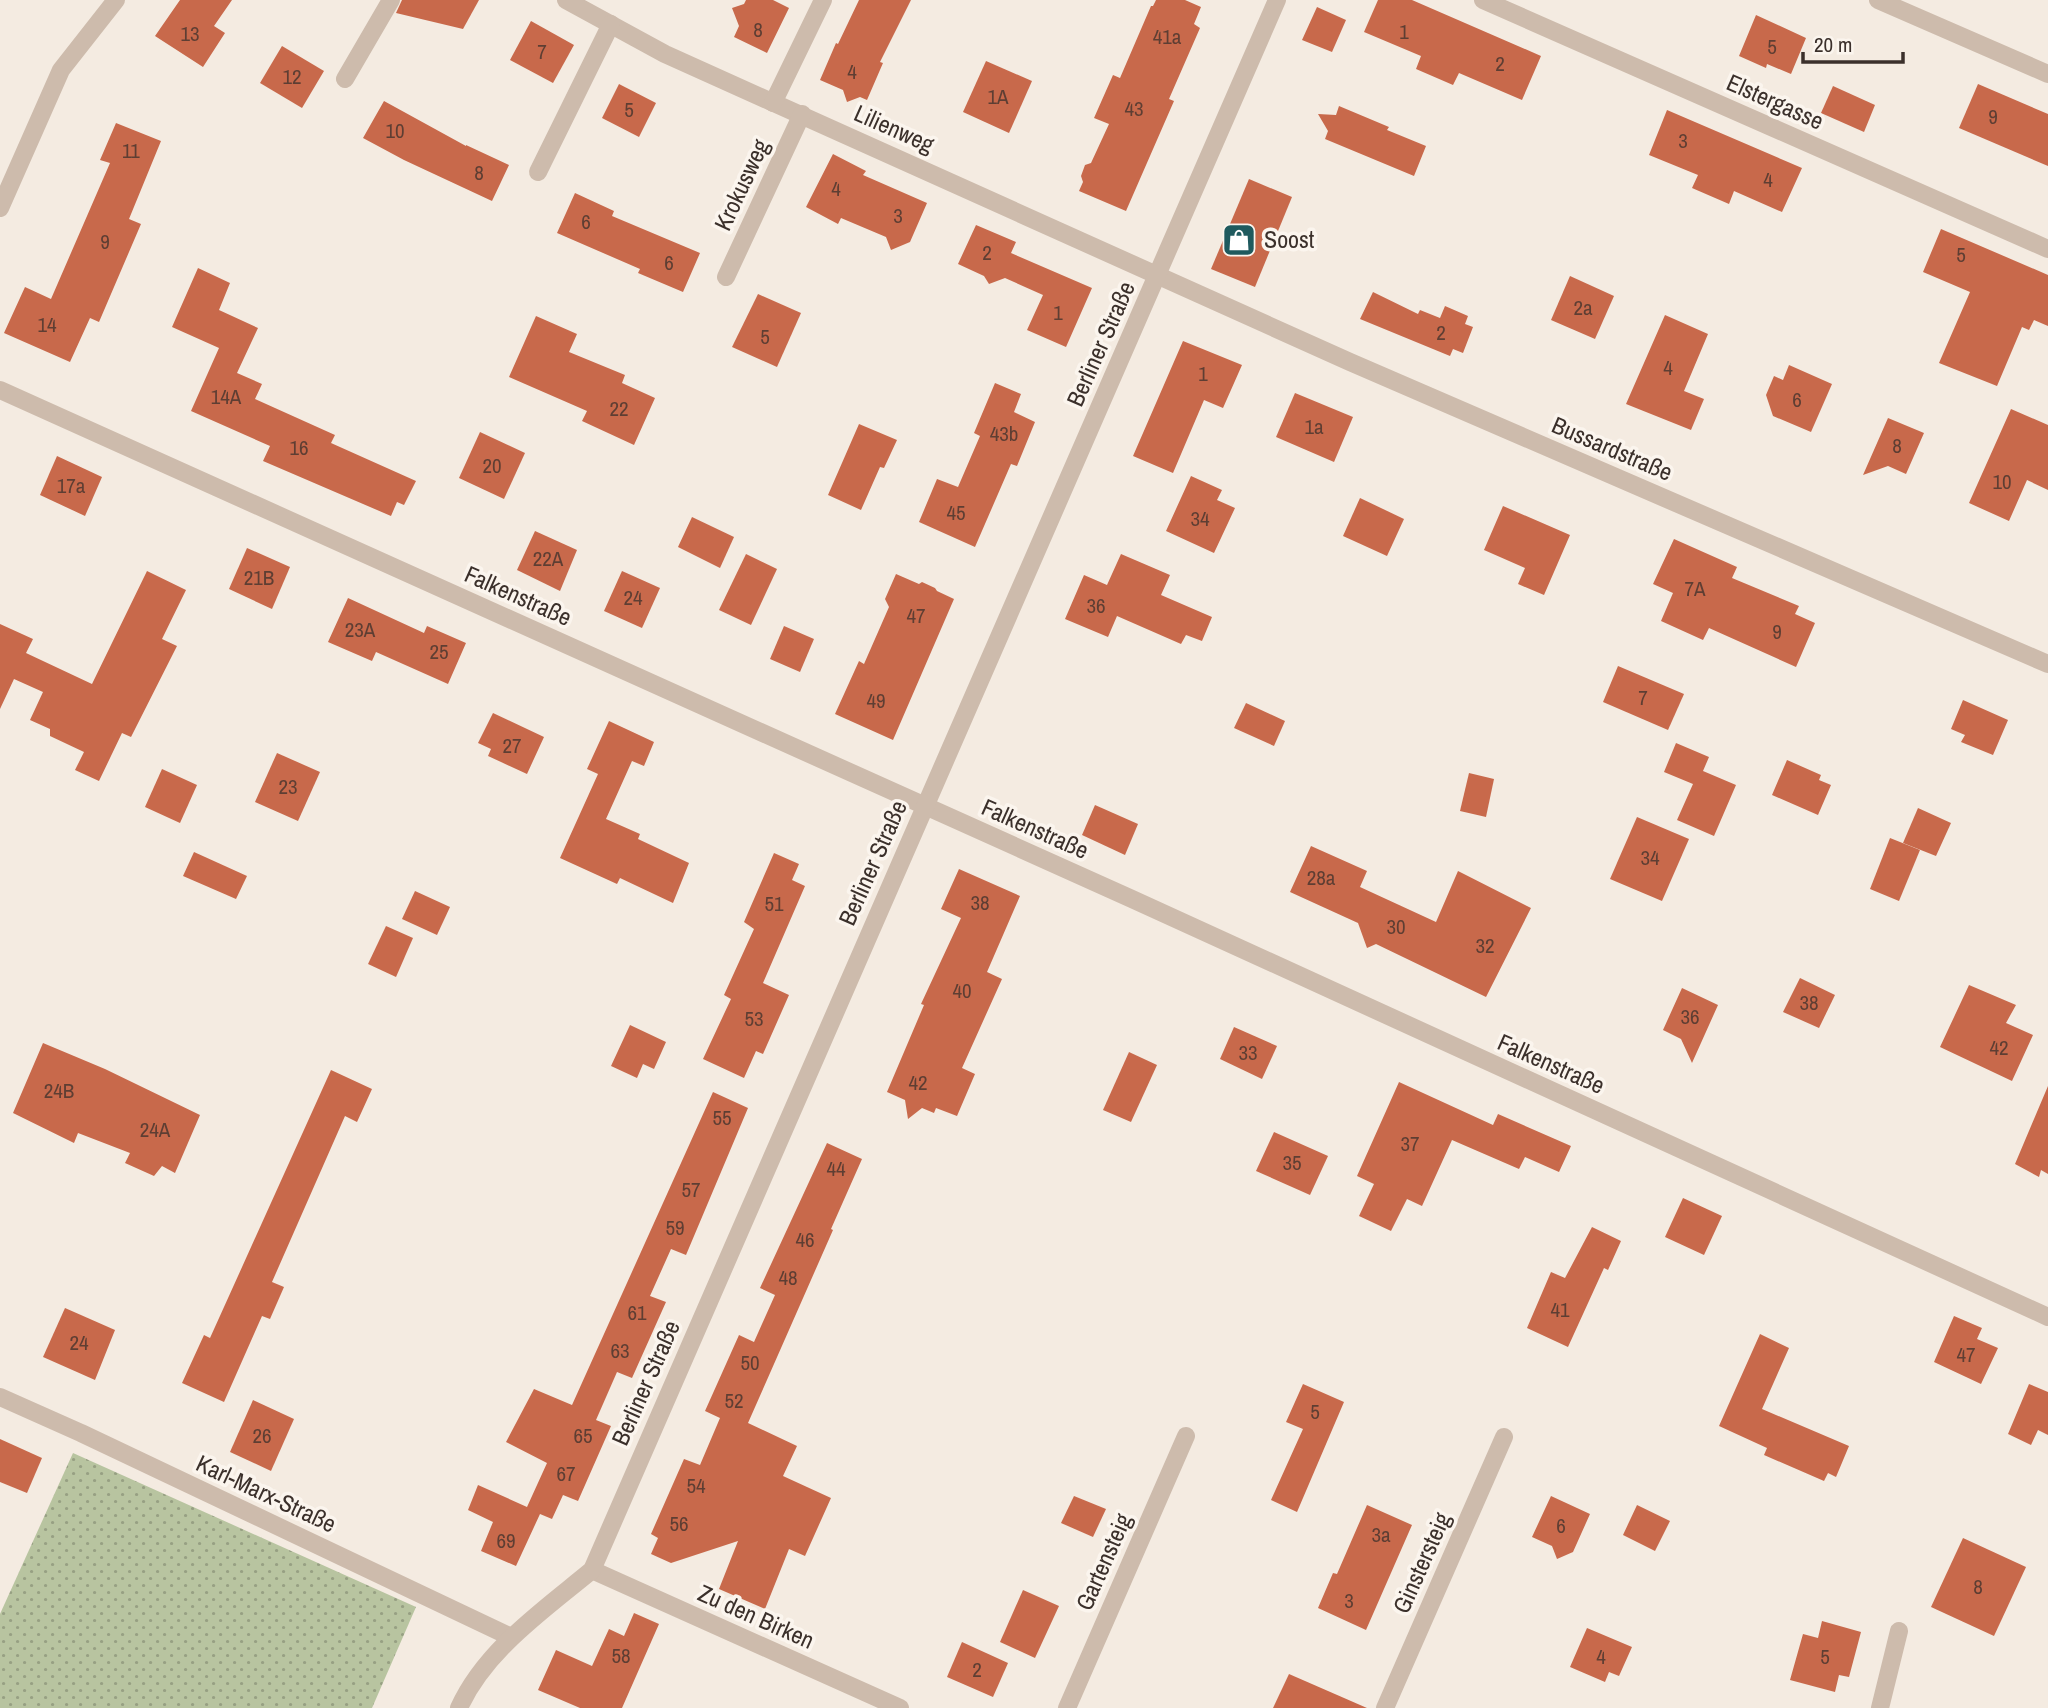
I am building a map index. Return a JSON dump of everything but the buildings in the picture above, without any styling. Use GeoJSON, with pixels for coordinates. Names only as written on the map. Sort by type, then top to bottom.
{"type":"FeatureCollection","features":[{"type":"Feature","properties":{"kind":"street"},"geometry":{"type":"LineString","coordinates":[[0,208],[61,70],[116,0]]}},
{"type":"Feature","properties":{"kind":"street"},"geometry":{"type":"LineString","coordinates":[[345,79],[391,0]]}},
{"type":"Feature","properties":{"kind":"street","name":"Lilienweg"},"geometry":{"type":"LineString","coordinates":[[566,0],[665,54],[1158,275]]}},
{"type":"Feature","properties":{"kind":"street"},"geometry":{"type":"LineString","coordinates":[[773,103],[823,0]]}},
{"type":"Feature","properties":{"kind":"street","name":"Berliner Straße"},"geometry":{"type":"LineString","coordinates":[[459,1708],[466,1693],[511,1637],[592,1570],[1278,0]]}},
{"type":"Feature","properties":{"kind":"street","name":"Elstergasse"},"geometry":{"type":"LineString","coordinates":[[1483,0],[2048,248]]}},
{"type":"Feature","properties":{"kind":"street"},"geometry":{"type":"LineString","coordinates":[[1878,0],[2048,74]]}},
{"type":"Feature","properties":{"kind":"street"},"geometry":{"type":"LineString","coordinates":[[538,172],[611,24]]}},
{"type":"Feature","properties":{"kind":"street","name":"Krokusweg"},"geometry":{"type":"LineString","coordinates":[[726,277],[802,114]]}},
{"type":"Feature","properties":{"kind":"street","name":"Bussardstraße"},"geometry":{"type":"LineString","coordinates":[[1158,275],[1350,362],[2048,664]]}},
{"type":"Feature","properties":{"kind":"street","name":"Falkenstraße"},"geometry":{"type":"LineString","coordinates":[[0,390],[2048,1317]]}},
{"type":"Feature","properties":{"kind":"street","name":"Karl-Marx-Straße"},"geometry":{"type":"LineString","coordinates":[[0,1397],[511,1637]]}},
{"type":"Feature","properties":{"kind":"street","name":"Gartensteig"},"geometry":{"type":"LineString","coordinates":[[1067,1708],[1186,1436]]}},
{"type":"Feature","properties":{"kind":"street","name":"Ginstersteig"},"geometry":{"type":"LineString","coordinates":[[1385,1708],[1504,1437]]}},
{"type":"Feature","properties":{"kind":"street","name":"Zu den Birken"},"geometry":{"type":"LineString","coordinates":[[592,1570],[900,1708]]}},
{"type":"Feature","properties":{"kind":"street"},"geometry":{"type":"LineString","coordinates":[[1880,1708],[1899,1631]]}},
{"type":"Feature","properties":{"kind":"green space"},"geometry":{"type":"Polygon","coordinates":[[[73,1453],[416,1607],[372,1708],[0,1708],[0,1614],[73,1453]]]}},
{"type":"Feature","properties":{"kind":"place","name":"Soost"},"geometry":{"type":"Point","coordinates":[1239,240]}}]}
